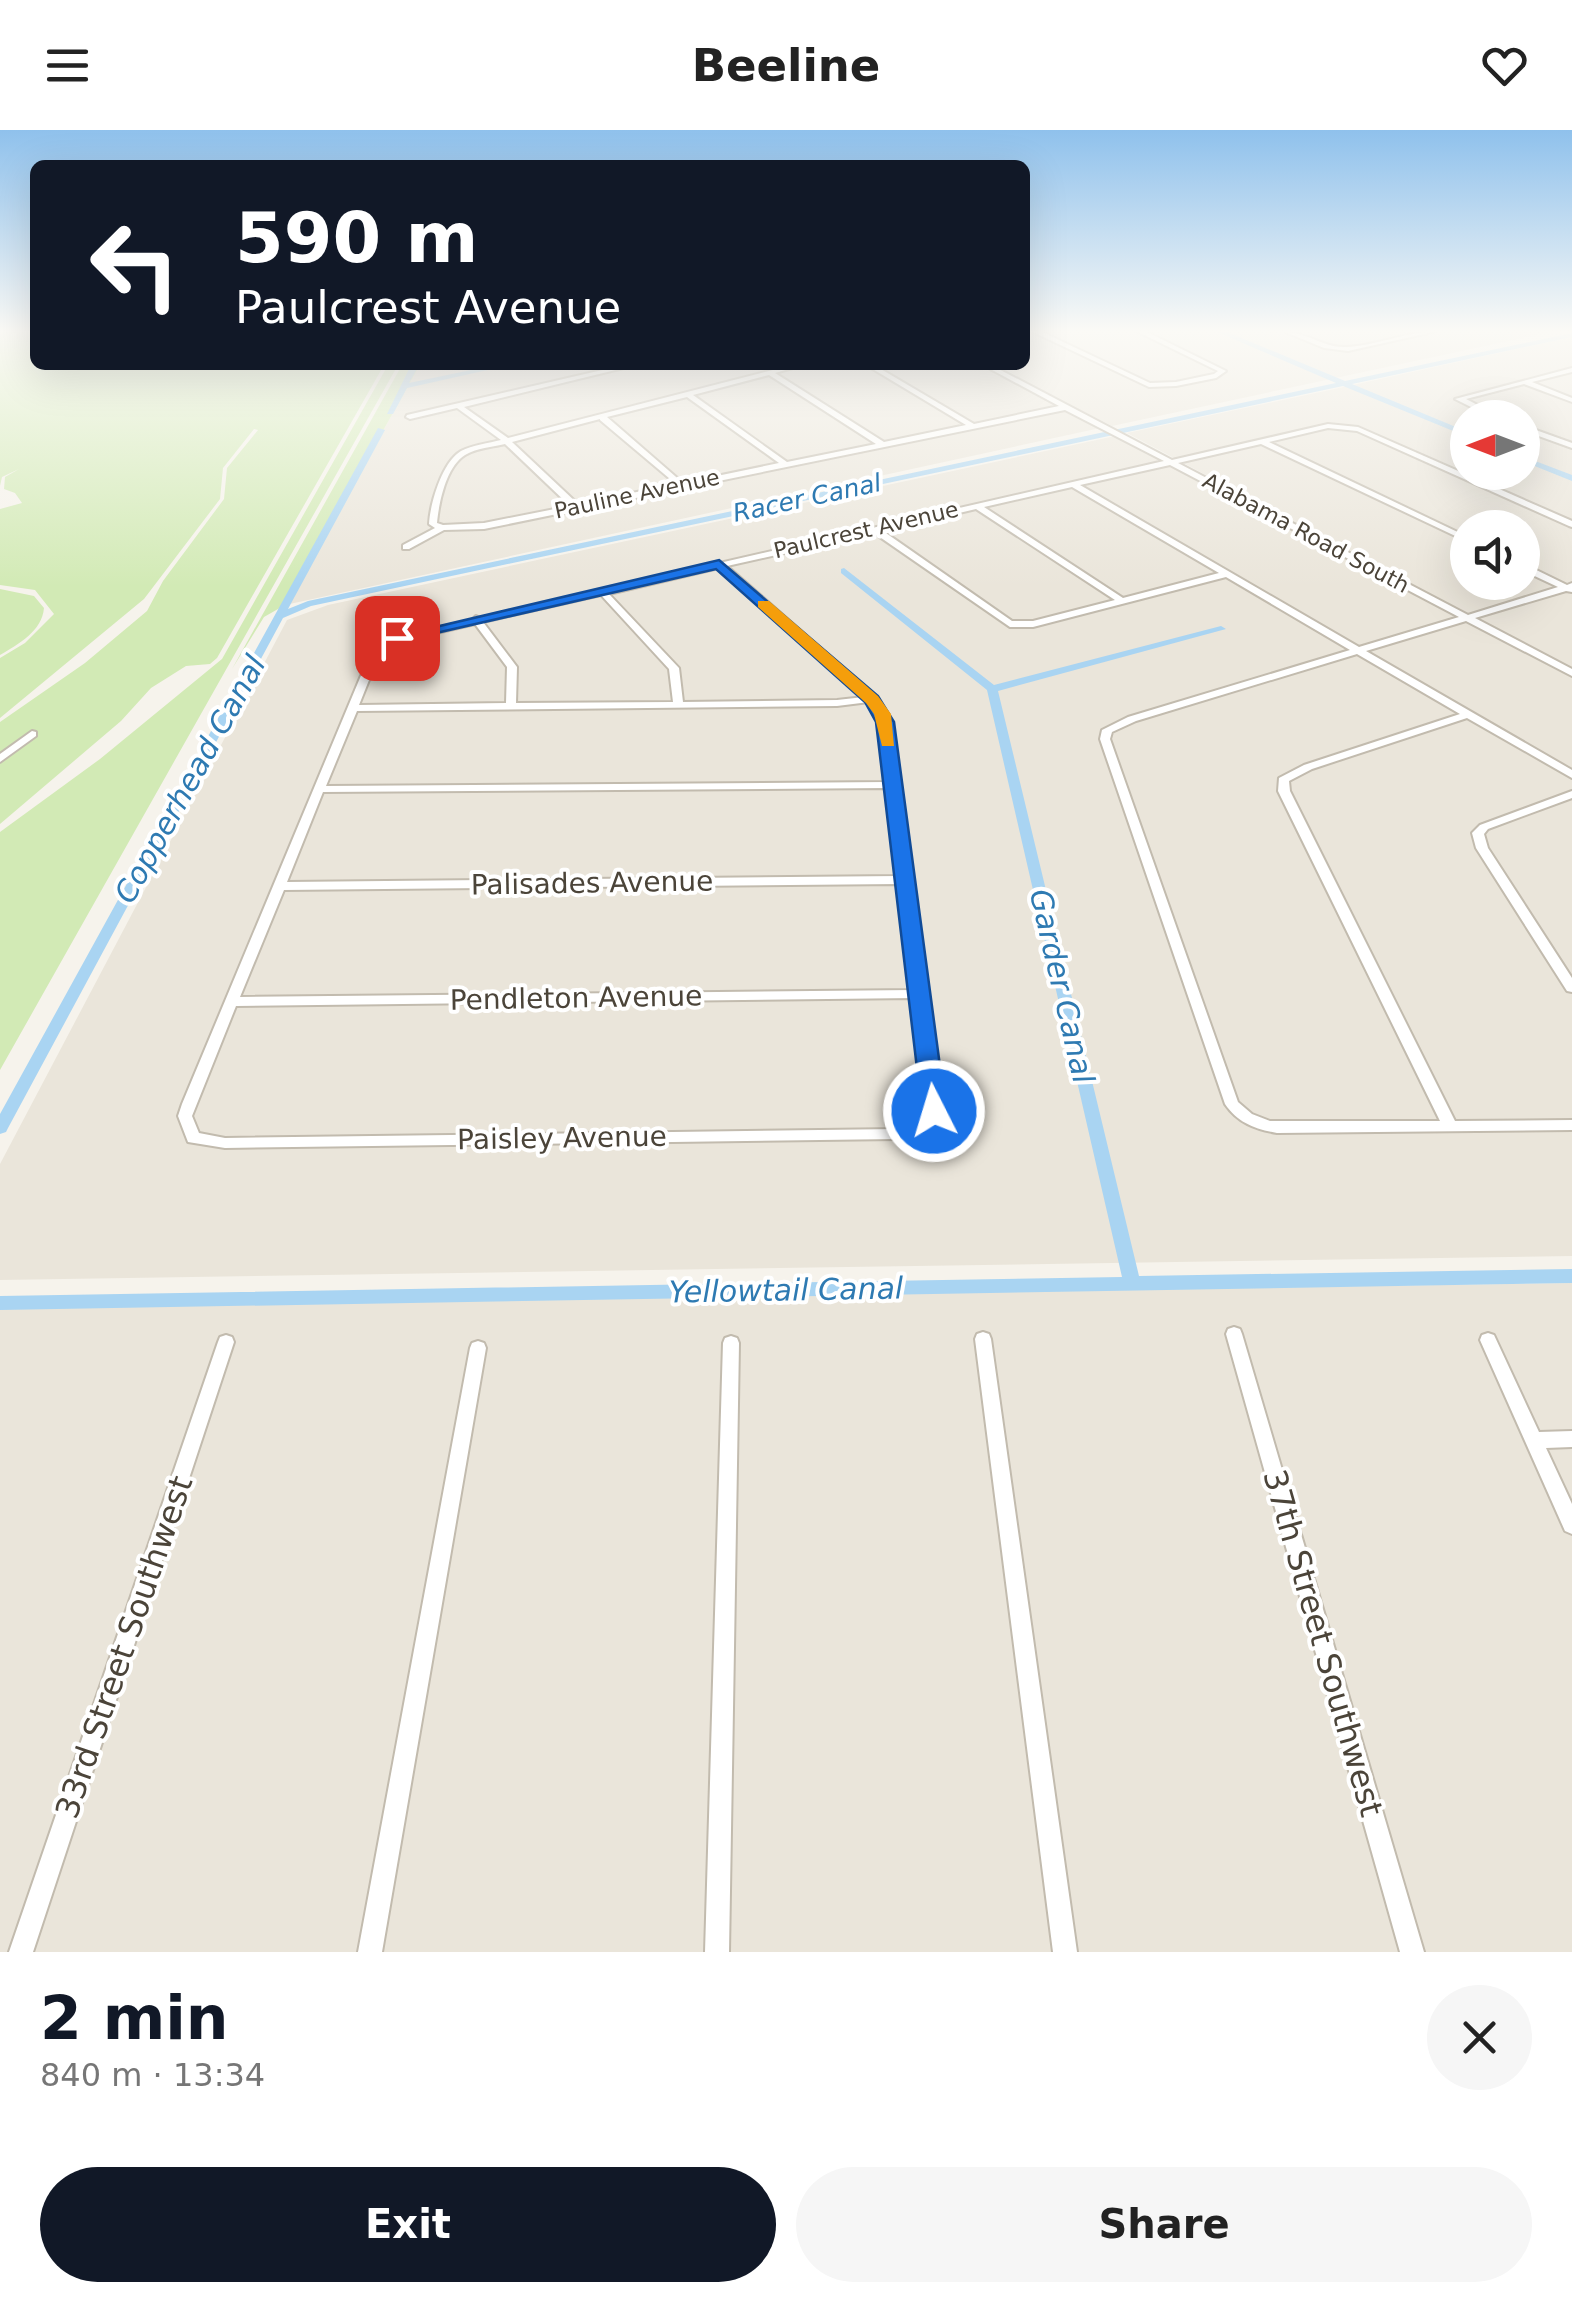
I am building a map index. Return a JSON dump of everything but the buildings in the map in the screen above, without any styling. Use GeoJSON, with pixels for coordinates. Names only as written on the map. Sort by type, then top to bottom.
{"type":"FeatureCollection","features":[{"type":"Feature","properties":{"kind":"street"},"geometry":{"type":"LineString","coordinates":[[474,417],[508,442],[576,507]]}},
{"type":"Feature","properties":{"kind":"street"},"geometry":{"type":"LineString","coordinates":[[442,528],[433,524],[434,510],[455,460],[464,452],[607,417]]}},
{"type":"Feature","properties":{"kind":"street"},"geometry":{"type":"LineString","coordinates":[[720,417],[785,464]]}},
{"type":"Feature","properties":{"kind":"street"},"geometry":{"type":"LineString","coordinates":[[839,417],[882,444]]}},
{"type":"Feature","properties":{"kind":"street"},"geometry":{"type":"LineString","coordinates":[[957,417],[972,426]]}},
{"type":"Feature","properties":{"kind":"street","name":"Pauline Avenue"},"geometry":{"type":"LineString","coordinates":[[442,528],[473,528],[1017,417]]}},
{"type":"Feature","properties":{"kind":"street","name":"Alabama Road South"},"geometry":{"type":"LineString","coordinates":[[1088,417],[1572,674]]}},
{"type":"Feature","properties":{"kind":"street"},"geometry":{"type":"LineString","coordinates":[[603,418],[681,485]]}},
{"type":"Feature","properties":{"kind":"street","name":"Paulcrest Avenue"},"geometry":{"type":"LineString","coordinates":[[352,708],[375,654],[386,642],[1328,426],[1348,426],[1572,524]]}},
{"type":"Feature","properties":{"kind":"street"},"geometry":{"type":"LineString","coordinates":[[1540,434],[1572,446]]}},
{"type":"Feature","properties":{"kind":"street"},"geometry":{"type":"LineString","coordinates":[[1261,441],[1450,531]]}},
{"type":"Feature","properties":{"kind":"street"},"geometry":{"type":"LineString","coordinates":[[1072,484],[1572,776]]}},
{"type":"Feature","properties":{"kind":"street"},"geometry":{"type":"LineString","coordinates":[[977,506],[1122,601]]}},
{"type":"Feature","properties":{"kind":"street"},"geometry":{"type":"LineString","coordinates":[[406,547],[442,528]]}},
{"type":"Feature","properties":{"kind":"street"},"geometry":{"type":"LineString","coordinates":[[874,529],[1010,624],[1032,624],[1226,574]]}},
{"type":"Feature","properties":{"kind":"street"},"geometry":{"type":"LineString","coordinates":[[719,564],[872,699],[885,722],[921,994]]}},
{"type":"Feature","properties":{"kind":"street"},"geometry":{"type":"LineString","coordinates":[[1540,574],[1570,588]]}},
{"type":"Feature","properties":{"kind":"street"},"geometry":{"type":"LineString","coordinates":[[1570,588],[1132,719],[1107,730],[1110,752],[1232,1104],[1242,1116],[1277,1128],[1572,1124]]}},
{"type":"Feature","properties":{"kind":"street"},"geometry":{"type":"LineString","coordinates":[[602,591],[674,668],[678,704]]}},
{"type":"Feature","properties":{"kind":"street"},"geometry":{"type":"LineString","coordinates":[[476,619],[512,667],[512,706]]}},
{"type":"Feature","properties":{"kind":"street"},"geometry":{"type":"LineString","coordinates":[[231,1002],[352,708],[872,699]]}},
{"type":"Feature","properties":{"kind":"street"},"geometry":{"type":"LineString","coordinates":[[1450,1126],[1284,792],[1283,780],[1308,767],[1467,714]]}},
{"type":"Feature","properties":{"kind":"street"},"geometry":{"type":"LineString","coordinates":[[0,759],[32,734]]}},
{"type":"Feature","properties":{"kind":"street"},"geometry":{"type":"LineString","coordinates":[[319,789],[894,785]]}},
{"type":"Feature","properties":{"kind":"street"},"geometry":{"type":"LineString","coordinates":[[1572,794],[1484,826],[1478,833],[1482,848],[1572,987]]}},
{"type":"Feature","properties":{"kind":"street","name":"Palisades Avenue"},"geometry":{"type":"LineString","coordinates":[[279,886],[906,880]]}},
{"type":"Feature","properties":{"kind":"street","name":"Pendleton Avenue"},"geometry":{"type":"LineString","coordinates":[[231,1002],[921,994]]}},
{"type":"Feature","properties":{"kind":"street","name":"Paisley Avenue"},"geometry":{"type":"LineString","coordinates":[[231,1002],[185,1116],[194,1138],[225,1143],[898,1134],[928,1122],[935,1098],[921,994]]}},
{"type":"Feature","properties":{"kind":"street","name":"37th Street Southwest"},"geometry":{"type":"LineString","coordinates":[[1234,1334],[1412,1952]]}},
{"type":"Feature","properties":{"kind":"street"},"geometry":{"type":"LineString","coordinates":[[983,1339],[1065,1952]]}},
{"type":"Feature","properties":{"kind":"street"},"geometry":{"type":"LineString","coordinates":[[1488,1340],[1572,1525]]}},
{"type":"Feature","properties":{"kind":"street","name":"33rd Street Southwest"},"geometry":{"type":"LineString","coordinates":[[22,1952],[226,1342]]}},
{"type":"Feature","properties":{"kind":"street"},"geometry":{"type":"LineString","coordinates":[[717,1952],[732,1343]]}},
{"type":"Feature","properties":{"kind":"street"},"geometry":{"type":"LineString","coordinates":[[370,1952],[478,1348]]}},
{"type":"Feature","properties":{"kind":"street"},"geometry":{"type":"LineString","coordinates":[[1534,1440],[1572,1440]]}},
{"type":"Feature","properties":{"kind":"shaded area"},"geometry":{"type":"Polygon","coordinates":[[[391,417],[1085,417],[1105,427],[285,605],[391,417]]]}},
{"type":"Feature","properties":{"kind":"shaded area"},"geometry":{"type":"Polygon","coordinates":[[[1094,417],[1154,417],[1112,426],[1094,417]]]}},
{"type":"Feature","properties":{"kind":"shaded area"},"geometry":{"type":"Polygon","coordinates":[[[1202,417],[1450,417],[1450,490],[1540,490],[1540,417],[1572,417],[1572,670],[1127,433],[1202,417]]]}},
{"type":"Feature","properties":{"kind":"shaded area"},"geometry":{"type":"Polygon","coordinates":[[[1120,435],[1572,678],[1572,1256],[0,1280],[0,1164],[287,620],[328,605],[1120,435]]]}},
{"type":"Feature","properties":{"kind":"shaded area"},"geometry":{"type":"Polygon","coordinates":[[[1572,1283],[1572,1952],[0,1952],[0,1307],[1572,1283]]]}},
{"type":"Feature","properties":{"kind":"green space"},"geometry":{"type":"Polygon","coordinates":[[[0,417],[354,417],[217,658],[210,664],[186,666],[151,688],[121,721],[0,824],[0,722],[85,663],[147,611],[163,581],[224,499],[227,468],[258,430],[254,429],[223,468],[220,499],[144,599],[0,718],[0,658],[25,643],[54,614],[35,590],[0,585],[0,509],[22,503],[15,493],[4,489],[5,477],[19,469],[2,477],[0,486],[0,417]]]}},
{"type":"Feature","properties":{"kind":"green space"},"geometry":{"type":"Polygon","coordinates":[[[359,417],[369,417],[0,1070],[0,832],[100,759],[222,659],[359,417]]]}},
{"type":"Feature","properties":{"kind":"green space"},"geometry":{"type":"Polygon","coordinates":[[[373,417],[391,417],[285,605],[264,617],[232,669],[373,417]]]}},
{"type":"Feature","properties":{"kind":"green space"},"geometry":{"type":"Polygon","coordinates":[[[0,589],[34,596],[44,608],[34,630],[0,655],[0,589]]]}},
{"type":"Feature","properties":{"kind":"waterway","name":"Racer Canal"},"geometry":{"type":"LineString","coordinates":[[279,616],[308,604],[1187,417]]}},
{"type":"Feature","properties":{"kind":"waterway"},"geometry":{"type":"LineString","coordinates":[[1425,417],[1450,428]]}},
{"type":"Feature","properties":{"kind":"waterway","name":"Copperhead Canal"},"geometry":{"type":"LineString","coordinates":[[279,616],[381,430]]}},
{"type":"Feature","properties":{"kind":"waterway"},"geometry":{"type":"LineString","coordinates":[[1540,465],[1572,478]]}},
{"type":"Feature","properties":{"kind":"waterway","name":"Garder Canal"},"geometry":{"type":"LineString","coordinates":[[844,571],[992,689]]}},
{"type":"Feature","properties":{"kind":"waterway","name":"Copperhead Canal"},"geometry":{"type":"LineString","coordinates":[[0,1128],[279,616]]}},
{"type":"Feature","properties":{"kind":"waterway","name":"Garder Canal"},"geometry":{"type":"LineString","coordinates":[[992,689],[1221,629]]}},
{"type":"Feature","properties":{"kind":"waterway","name":"Garder Canal"},"geometry":{"type":"LineString","coordinates":[[992,689],[1132,1283]]}},
{"type":"Feature","properties":{"kind":"waterway","name":"Yellowtail Canal"},"geometry":{"type":"LineString","coordinates":[[0,1303],[1572,1276]]}},
{"type":"Feature","properties":{"kind":"slow traffic"},"geometry":{"type":"LineString","coordinates":[[764,604],[872,699],[885,722],[888,742]]}},
{"type":"Feature","properties":{"kind":"route"},"geometry":{"type":"LineString","coordinates":[[397,638],[719,564],[830,661],[872,699],[885,722],[934,1111]]}}]}
